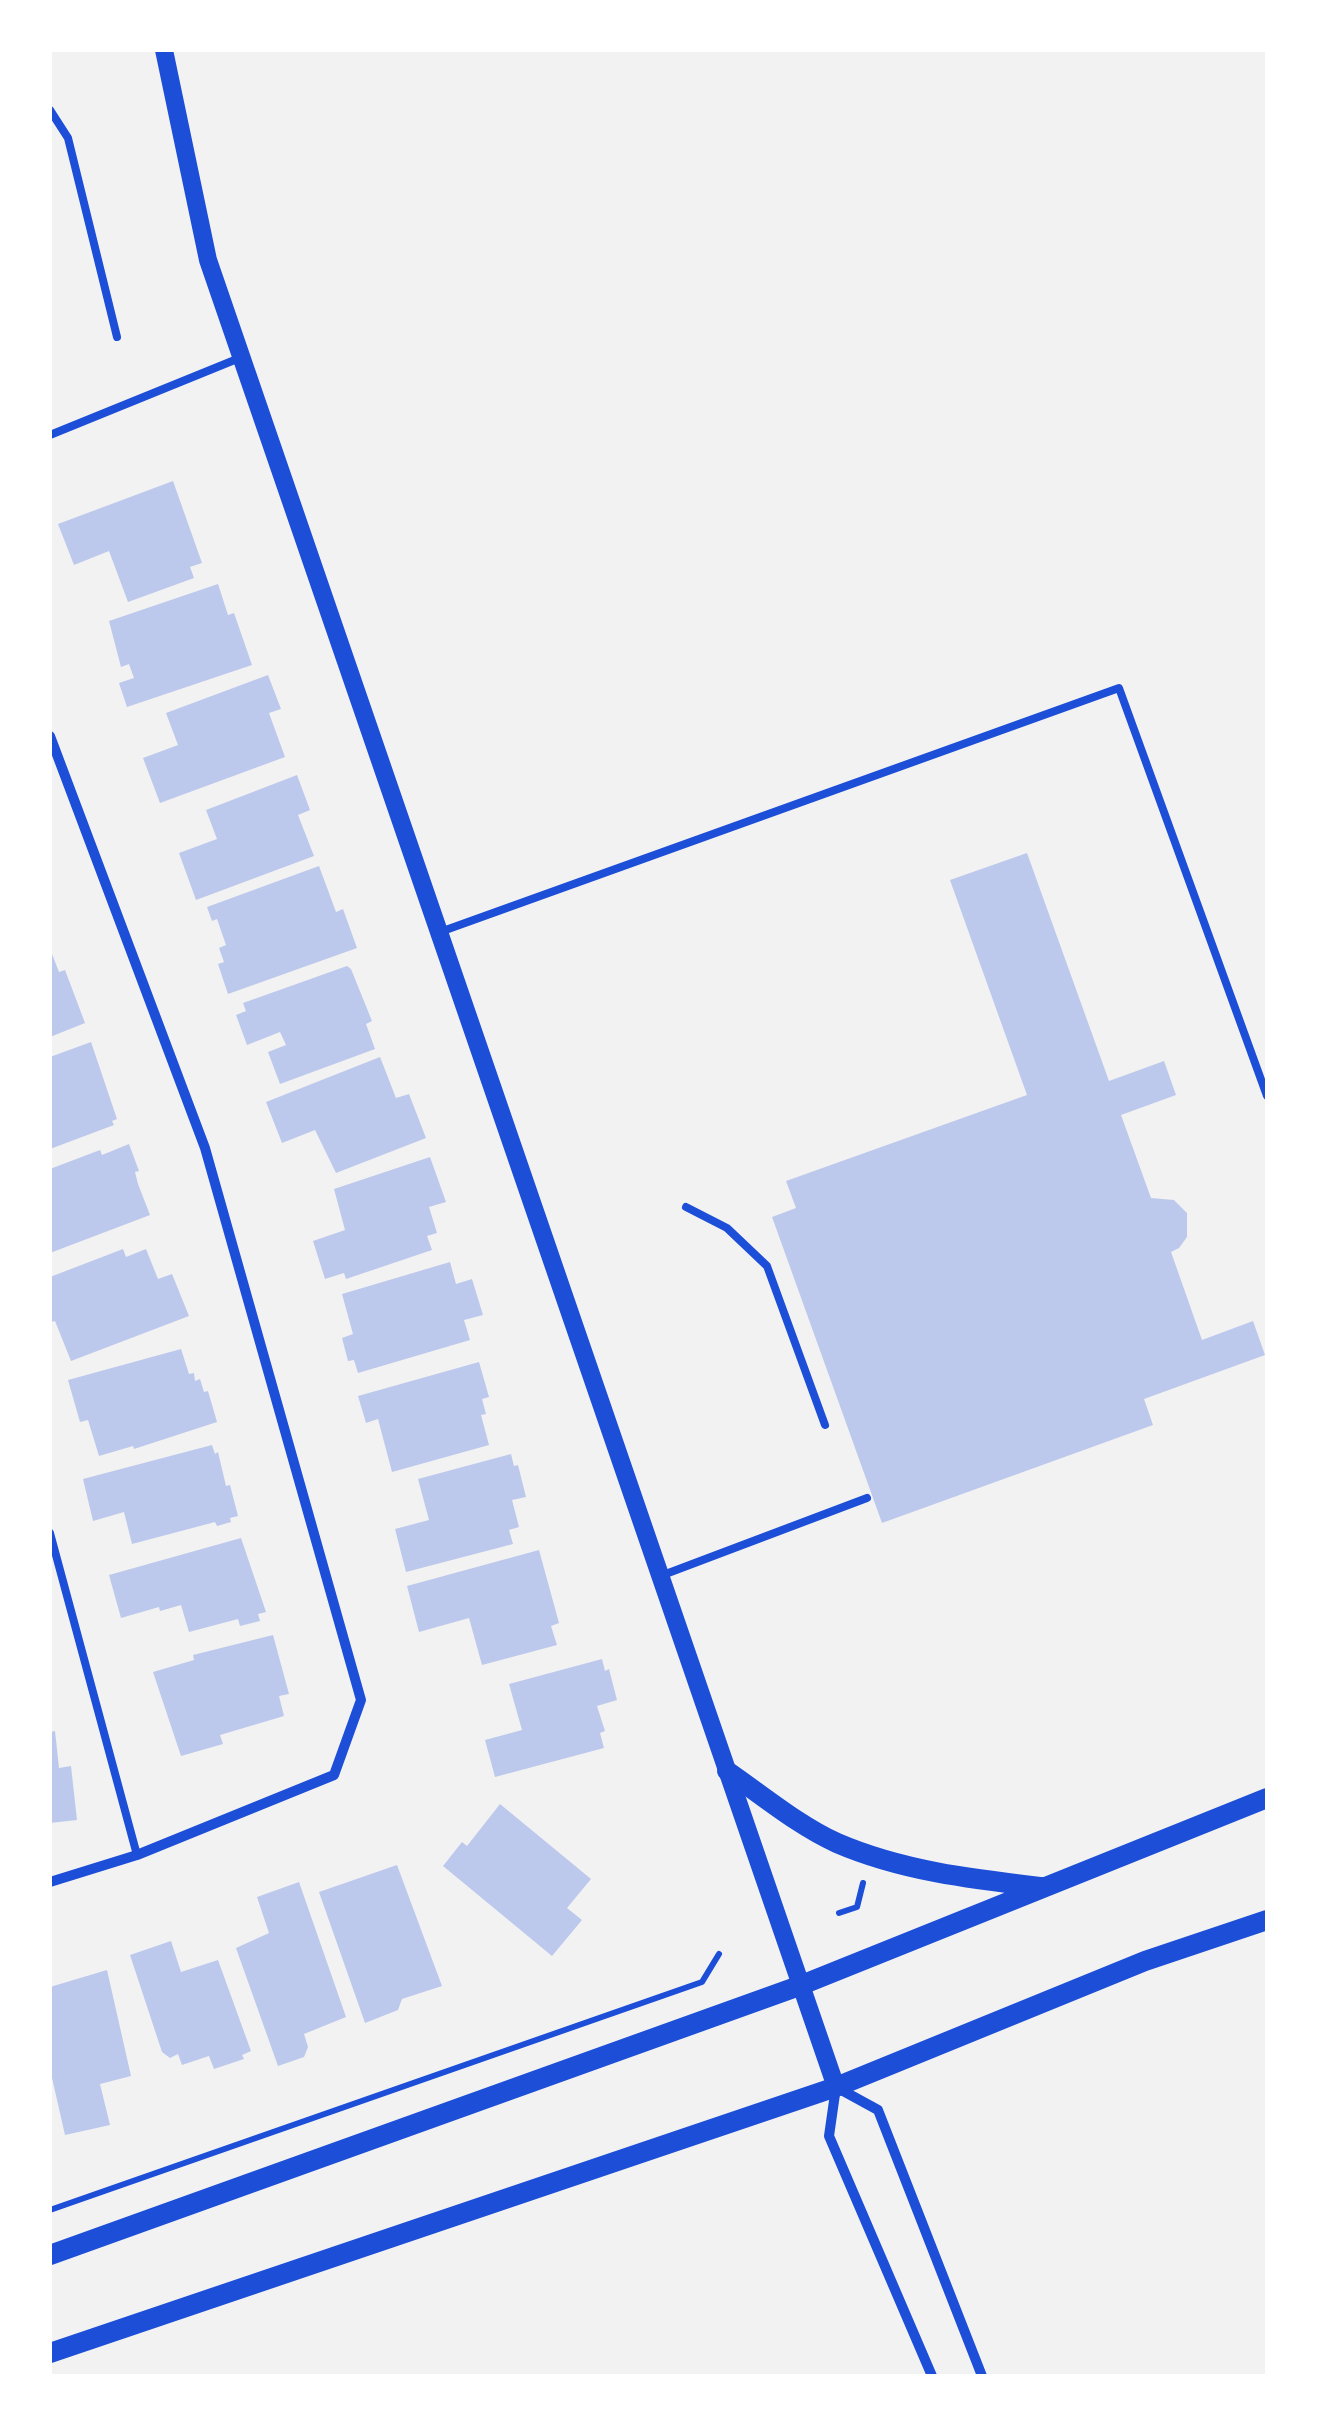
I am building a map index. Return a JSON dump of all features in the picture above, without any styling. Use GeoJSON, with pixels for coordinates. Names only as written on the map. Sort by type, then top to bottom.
{"type":"FeatureCollection","features":[{"type":"Feature","properties":{"kind":"main road"},"geometry":{"type":"LineString","coordinates":[[727,1771],[835,1842],[897,1864],[972,1880],[1043,1887]]}},
{"type":"Feature","properties":{"kind":"main road"},"geometry":{"type":"LineString","coordinates":[[50,2256],[799,1986],[1267,1798]]}},
{"type":"Feature","properties":{"kind":"main road"},"geometry":{"type":"LineString","coordinates":[[50,2354],[836,2087],[1145,1961],[1259,1923],[1267,1908]]}},
{"type":"Feature","properties":{"kind":"street"},"geometry":{"type":"LineString","coordinates":[[164,50],[208,260],[836,2087],[829,2136],[932,2376]]}},
{"type":"Feature","properties":{"kind":"street"},"geometry":{"type":"LineString","coordinates":[[50,736],[206,1148],[362,1700],[334,1774],[137,1855],[50,1882]]}},
{"type":"Feature","properties":{"kind":"street"},"geometry":{"type":"LineString","coordinates":[[836,2087],[878,2110],[982,2376]]}},
{"type":"Feature","properties":{"kind":"lane"},"geometry":{"type":"LineString","coordinates":[[50,110],[68,138],[117,337]]}},
{"type":"Feature","properties":{"kind":"lane"},"geometry":{"type":"LineString","coordinates":[[50,435],[242,357]]}},
{"type":"Feature","properties":{"kind":"lane"},"geometry":{"type":"LineString","coordinates":[[440,932],[1119,688],[1267,1096]]}},
{"type":"Feature","properties":{"kind":"lane"},"geometry":{"type":"LineString","coordinates":[[686,1207],[727,1228],[767,1266],[825,1425]]}},
{"type":"Feature","properties":{"kind":"lane"},"geometry":{"type":"LineString","coordinates":[[662,1575],[867,1498]]}},
{"type":"Feature","properties":{"kind":"lane"},"geometry":{"type":"LineString","coordinates":[[50,1533],[137,1855]]}},
{"type":"Feature","properties":{"kind":"path"},"geometry":{"type":"LineString","coordinates":[[864,1879],[857,1907],[864,1924]]}},
{"type":"Feature","properties":{"kind":"path"},"geometry":{"type":"LineString","coordinates":[[840,1914],[857,1907]]}},
{"type":"Feature","properties":{"kind":"path"},"geometry":{"type":"LineString","coordinates":[[50,2210],[702,1982],[719,1954]]}},
{"type":"Feature","properties":{"kind":"building"},"geometry":{"type":"Polygon","coordinates":[[[173,481],[202,563],[190,567],[194,578],[128,602],[109,551],[74,565],[58,524],[173,481]]]}},
{"type":"Feature","properties":{"kind":"building"},"geometry":{"type":"Polygon","coordinates":[[[218,584],[228,615],[234,613],[252,665],[127,707],[119,683],[134,678],[129,664],[121,667],[109,621],[218,584]]]}},
{"type":"Feature","properties":{"kind":"building"},"geometry":{"type":"Polygon","coordinates":[[[268,675],[281,709],[269,713],[285,757],[160,803],[143,758],[178,745],[166,713],[268,675]]]}},
{"type":"Feature","properties":{"kind":"building"},"geometry":{"type":"Polygon","coordinates":[[[297,775],[310,810],[298,815],[314,856],[196,900],[179,853],[217,839],[206,810],[297,775]]]}},
{"type":"Feature","properties":{"kind":"building"},"geometry":{"type":"Polygon","coordinates":[[[1027,853],[1109,1081],[1164,1061],[1176,1095],[1121,1115],[1151,1198],[1174,1200],[1187,1213],[1187,1237],[1171,1252],[1202,1340],[1253,1321],[1265,1355],[1144,1399],[1153,1425],[882,1523],[772,1217],[796,1208],[786,1181],[1027,1095],[950,880],[1027,853]]]}},
{"type":"Feature","properties":{"kind":"building"},"geometry":{"type":"Polygon","coordinates":[[[319,866],[336,912],[343,909],[357,948],[228,994],[218,964],[224,962],[219,948],[226,945],[217,919],[212,921],[207,907],[319,866]]]}},
{"type":"Feature","properties":{"kind":"building"},"geometry":{"type":"Polygon","coordinates":[[[50,949],[59,972],[65,970],[85,1023],[50,1037],[50,949]]]}},
{"type":"Feature","properties":{"kind":"building"},"geometry":{"type":"Polygon","coordinates":[[[347,966],[372,1021],[366,1024],[375,1049],[280,1084],[268,1052],[286,1045],[280,1032],[247,1045],[236,1015],[246,1011],[243,1003],[347,966]]]}},
{"type":"Feature","properties":{"kind":"building"},"geometry":{"type":"Polygon","coordinates":[[[91,1042],[117,1119],[112,1121],[114,1125],[50,1149],[50,1057],[91,1042]]]}},
{"type":"Feature","properties":{"kind":"building"},"geometry":{"type":"Polygon","coordinates":[[[380,1057],[396,1098],[409,1094],[426,1138],[336,1173],[315,1130],[282,1143],[266,1102],[380,1057]]]}},
{"type":"Feature","properties":{"kind":"building"},"geometry":{"type":"Polygon","coordinates":[[[129,1144],[150,1215],[50,1253],[50,1169],[100,1150],[102,1155],[129,1144]]]}},
{"type":"Feature","properties":{"kind":"building"},"geometry":{"type":"Polygon","coordinates":[[[430,1157],[446,1202],[429,1207],[437,1233],[427,1236],[432,1250],[346,1279],[344,1273],[325,1279],[313,1241],[345,1230],[334,1189],[430,1157]]]}},
{"type":"Feature","properties":{"kind":"building"},"geometry":{"type":"Polygon","coordinates":[[[123,1249],[126,1257],[146,1249],[158,1279],[172,1274],[189,1316],[71,1361],[55,1321],[50,1319],[50,1277],[123,1249]]]}},
{"type":"Feature","properties":{"kind":"building"},"geometry":{"type":"Polygon","coordinates":[[[450,1262],[456,1284],[472,1279],[483,1315],[464,1320],[470,1340],[358,1373],[354,1360],[348,1361],[342,1338],[353,1334],[342,1294],[450,1262]]]}},
{"type":"Feature","properties":{"kind":"building"},"geometry":{"type":"Polygon","coordinates":[[[181,1349],[189,1374],[194,1373],[195,1381],[200,1379],[204,1392],[208,1391],[217,1422],[99,1456],[88,1420],[80,1422],[68,1380],[181,1349]]]}},
{"type":"Feature","properties":{"kind":"building"},"geometry":{"type":"Polygon","coordinates":[[[479,1362],[489,1397],[482,1399],[486,1414],[481,1415],[489,1445],[392,1472],[378,1419],[366,1423],[358,1396],[479,1362]]]}},
{"type":"Feature","properties":{"kind":"building"},"geometry":{"type":"Polygon","coordinates":[[[212,1445],[215,1454],[218,1452],[238,1516],[230,1518],[231,1522],[217,1526],[215,1522],[132,1544],[124,1512],[93,1521],[83,1479],[212,1445]]]}},
{"type":"Feature","properties":{"kind":"building"},"geometry":{"type":"Polygon","coordinates":[[[511,1454],[526,1497],[512,1500],[519,1527],[509,1530],[513,1544],[406,1572],[395,1529],[429,1520],[418,1479],[511,1454]]]}},
{"type":"Feature","properties":{"kind":"building"},"geometry":{"type":"Polygon","coordinates":[[[241,1538],[266,1612],[258,1614],[260,1621],[240,1626],[238,1619],[189,1632],[181,1605],[121,1618],[109,1575],[241,1538]]]}},
{"type":"Feature","properties":{"kind":"building"},"geometry":{"type":"Polygon","coordinates":[[[539,1550],[559,1623],[551,1626],[557,1645],[482,1665],[469,1618],[419,1632],[407,1586],[539,1550]]]}},
{"type":"Feature","properties":{"kind":"building"},"geometry":{"type":"Polygon","coordinates":[[[273,1635],[289,1694],[279,1696],[284,1716],[220,1735],[223,1744],[181,1756],[153,1672],[194,1660],[193,1655],[273,1635]]]}},
{"type":"Feature","properties":{"kind":"building"},"geometry":{"type":"Polygon","coordinates":[[[602,1659],[605,1671],[609,1669],[617,1700],[597,1706],[605,1731],[600,1733],[604,1748],[495,1777],[485,1740],[522,1730],[509,1684],[602,1659]]]}},
{"type":"Feature","properties":{"kind":"building"},"geometry":{"type":"Polygon","coordinates":[[[55,1731],[59,1768],[71,1766],[77,1820],[50,1823],[50,1732],[55,1731]]]}},
{"type":"Feature","properties":{"kind":"building"},"geometry":{"type":"Polygon","coordinates":[[[500,1804],[591,1879],[567,1908],[582,1920],[552,1956],[443,1866],[462,1842],[467,1846],[500,1804]]]}},
{"type":"Feature","properties":{"kind":"building"},"geometry":{"type":"Polygon","coordinates":[[[397,1865],[442,1986],[402,1999],[398,2010],[365,2023],[319,1892],[397,1865]]]}},
{"type":"Feature","properties":{"kind":"building"},"geometry":{"type":"Polygon","coordinates":[[[299,1882],[346,2017],[304,2034],[308,2047],[304,2057],[278,2066],[236,1948],[269,1933],[257,1897],[299,1882]]]}},
{"type":"Feature","properties":{"kind":"building"},"geometry":{"type":"Polygon","coordinates":[[[171,1941],[181,1972],[218,1960],[251,2051],[242,2055],[244,2059],[214,2069],[209,2056],[182,2065],[178,2054],[170,2058],[162,2052],[130,1955],[171,1941]]]}},
{"type":"Feature","properties":{"kind":"building"},"geometry":{"type":"Polygon","coordinates":[[[107,1970],[131,2076],[100,2084],[110,2125],[65,2135],[50,2069],[50,1987],[107,1970]]]}}]}
